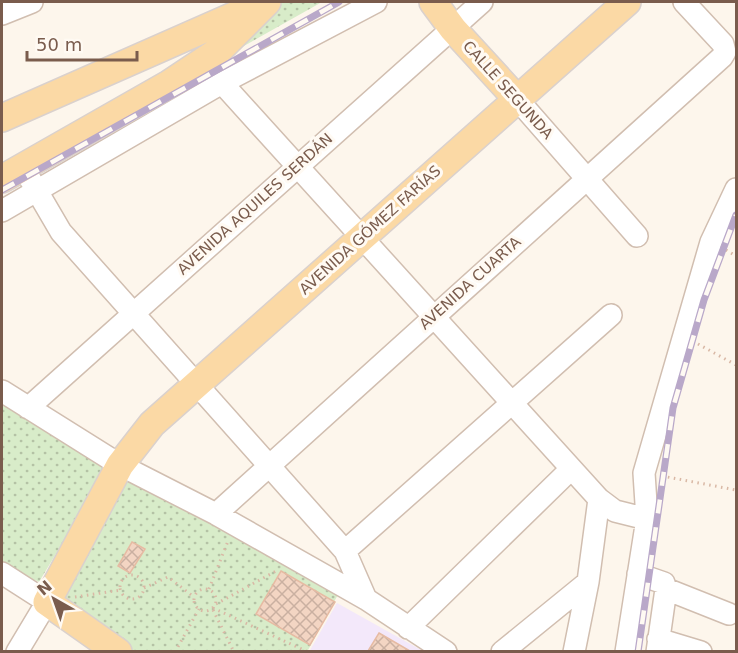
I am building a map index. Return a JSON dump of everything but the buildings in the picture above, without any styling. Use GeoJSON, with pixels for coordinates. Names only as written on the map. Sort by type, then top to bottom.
{"type":"FeatureCollection","features":[{"type":"Feature","properties":{"kind":"main road"},"geometry":{"type":"LineString","coordinates":[[2,118],[267,2]]}},
{"type":"Feature","properties":{"kind":"main road"},"geometry":{"type":"LineString","coordinates":[[12,173],[169,84],[217,52],[267,2]]}},
{"type":"Feature","properties":{"kind":"main road","name":"CALLE SEGUNDA"},"geometry":{"type":"LineString","coordinates":[[433,2],[453,29],[517,99]]}},
{"type":"Feature","properties":{"kind":"main road","name":"AVENIDA GÓMEZ FARÍAS"},"geometry":{"type":"LineString","coordinates":[[46,602],[120,465],[152,424],[627,2]]}},
{"type":"Feature","properties":{"kind":"main road"},"geometry":{"type":"LineString","coordinates":[[46,602],[118,651]]}},
{"type":"Feature","properties":{"kind":"street"},"geometry":{"type":"LineString","coordinates":[[2,14],[32,2]]}},
{"type":"Feature","properties":{"kind":"street"},"geometry":{"type":"LineString","coordinates":[[2,211],[222,83],[376,2]]}},
{"type":"Feature","properties":{"kind":"street","name":"AVENIDA AQUILES SERDÁN"},"geometry":{"type":"LineString","coordinates":[[28,408],[482,2]]}},
{"type":"Feature","properties":{"kind":"street","name":"AVENIDA CUARTA"},"geometry":{"type":"LineString","coordinates":[[216,514],[725,52],[723,44],[684,2]]}},
{"type":"Feature","properties":{"kind":"street"},"geometry":{"type":"LineString","coordinates":[[222,83],[599,499],[615,511],[647,519]]}},
{"type":"Feature","properties":{"kind":"street","name":"CALLE SEGUNDA"},"geometry":{"type":"LineString","coordinates":[[517,99],[638,236]]}},
{"type":"Feature","properties":{"kind":"street"},"geometry":{"type":"LineString","coordinates":[[12,173],[38,192],[61,232],[345,551],[366,599]]}},
{"type":"Feature","properties":{"kind":"street"},"geometry":{"type":"LineString","coordinates":[[626,651],[647,519],[644,473],[681,338],[711,242],[736,189]]}},
{"type":"Feature","properties":{"kind":"street"},"geometry":{"type":"LineString","coordinates":[[345,551],[611,315]]}},
{"type":"Feature","properties":{"kind":"street"},"geometry":{"type":"LineString","coordinates":[[2,391],[120,465],[216,514],[366,599],[446,651]]}},
{"type":"Feature","properties":{"kind":"street"},"geometry":{"type":"LineString","coordinates":[[408,628],[572,469]]}},
{"type":"Feature","properties":{"kind":"street"},"geometry":{"type":"LineString","coordinates":[[574,651],[588,582],[599,499]]}},
{"type":"Feature","properties":{"kind":"street"},"geometry":{"type":"LineString","coordinates":[[2,573],[46,602],[17,651]]}},
{"type":"Feature","properties":{"kind":"street"},"geometry":{"type":"LineString","coordinates":[[638,574],[664,583],[666,589],[658,645],[702,651]]}},
{"type":"Feature","properties":{"kind":"street"},"geometry":{"type":"LineString","coordinates":[[502,651],[588,582]]}},
{"type":"Feature","properties":{"kind":"street"},"geometry":{"type":"LineString","coordinates":[[666,589],[729,614]]}},
{"type":"Feature","properties":{"kind":"path"},"geometry":{"type":"LineString","coordinates":[[681,338],[692,341],[736,365]]}},
{"type":"Feature","properties":{"kind":"path"},"geometry":{"type":"LineString","coordinates":[[644,473],[736,490]]}},
{"type":"Feature","properties":{"kind":"path"},"geometry":{"type":"LineString","coordinates":[[209,589],[228,541]]}},
{"type":"Feature","properties":{"kind":"path"},"geometry":{"type":"LineString","coordinates":[[209,589],[198,591],[194,597],[199,609],[206,611],[276,571]]}},
{"type":"Feature","properties":{"kind":"path"},"geometry":{"type":"LineString","coordinates":[[133,575],[142,580],[144,588],[141,596],[133,599],[125,597],[121,590],[123,579],[133,575]]}},
{"type":"Feature","properties":{"kind":"path"},"geometry":{"type":"LineString","coordinates":[[144,588],[168,577],[194,597]]}},
{"type":"Feature","properties":{"kind":"path"},"geometry":{"type":"LineString","coordinates":[[209,589],[216,598],[214,607],[234,651]]}},
{"type":"Feature","properties":{"kind":"path"},"geometry":{"type":"LineString","coordinates":[[46,602],[121,590]]}},
{"type":"Feature","properties":{"kind":"path"},"geometry":{"type":"LineString","coordinates":[[214,607],[308,651]]}},
{"type":"Feature","properties":{"kind":"path"},"geometry":{"type":"LineString","coordinates":[[175,651],[199,609]]}},
{"type":"Feature","properties":{"kind":"shaded area"},"geometry":{"type":"Polygon","coordinates":[[[337,603],[396,636],[423,651],[309,652],[337,603]]]}},
{"type":"Feature","properties":{"kind":"green space"},"geometry":{"type":"Polygon","coordinates":[[[280,2],[322,2],[242,47],[271,7],[280,2]]]}},
{"type":"Feature","properties":{"kind":"green space"},"geometry":{"type":"Polygon","coordinates":[[[2,394],[113,459],[39,582],[35,580],[31,587],[2,568],[2,394]]]}},
{"type":"Feature","properties":{"kind":"green space"},"geometry":{"type":"Polygon","coordinates":[[[121,469],[341,589],[307,652],[124,651],[51,601],[121,469]]]}},
{"type":"Feature","properties":{"kind":"railway"},"geometry":{"type":"LineString","coordinates":[[2,190],[339,2]]}},
{"type":"Feature","properties":{"kind":"railway"},"geometry":{"type":"LineString","coordinates":[[638,652],[673,408],[704,300],[736,215]]}}]}
